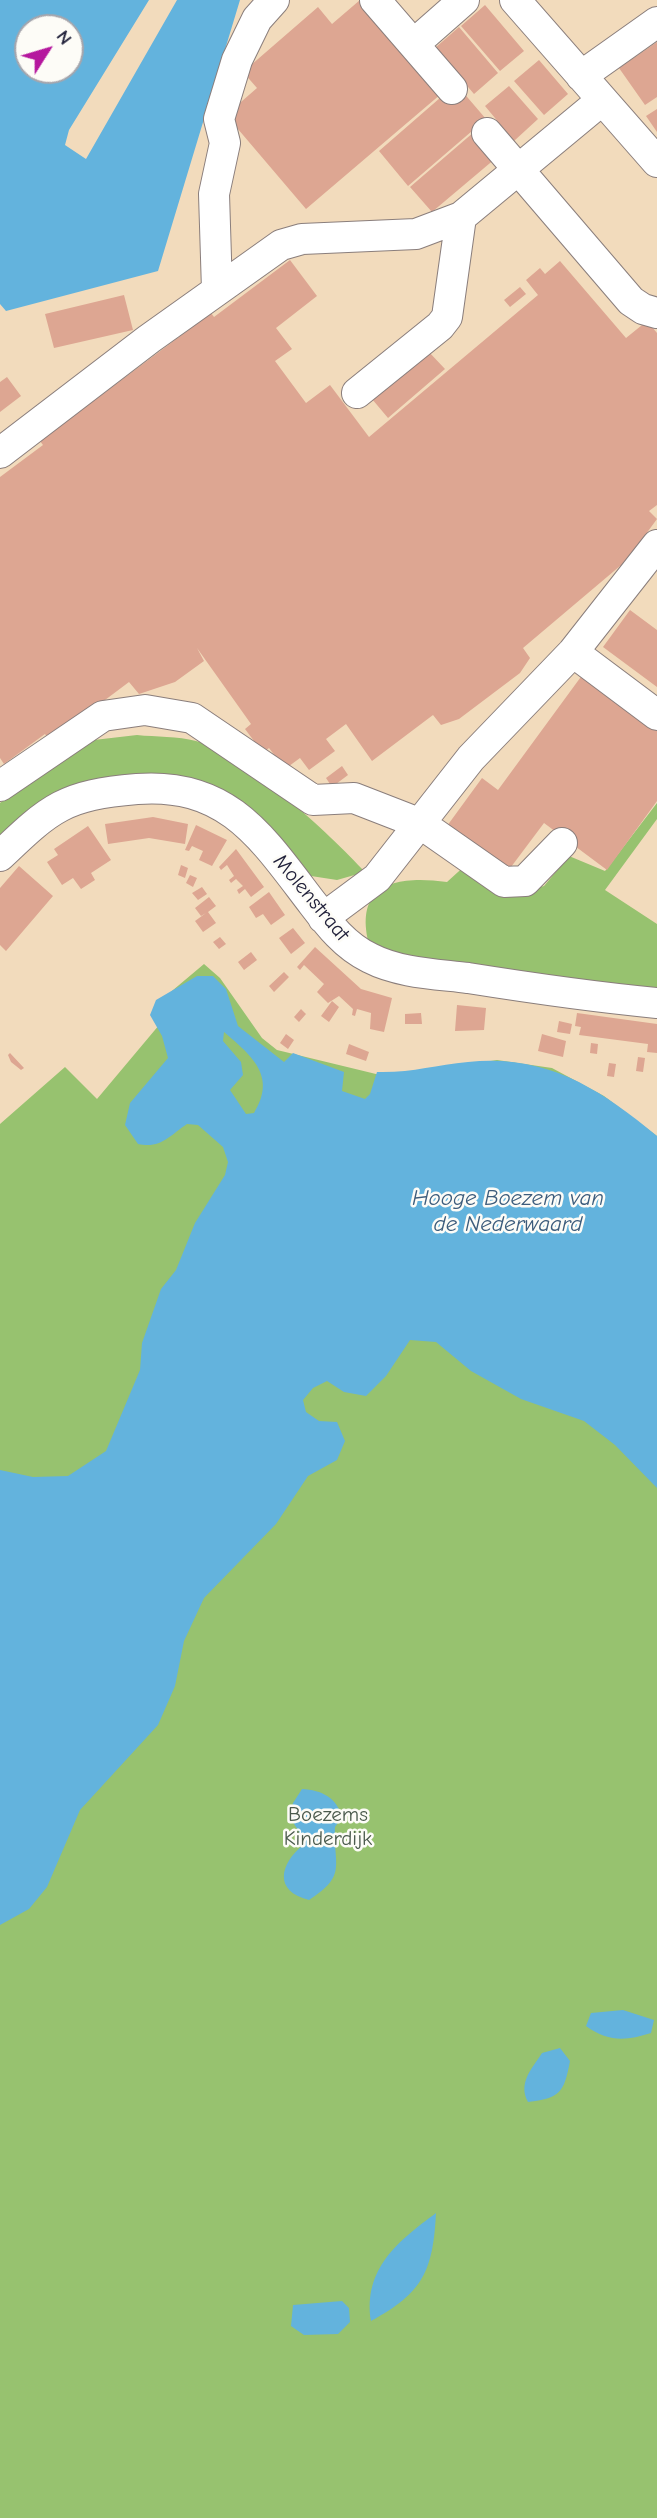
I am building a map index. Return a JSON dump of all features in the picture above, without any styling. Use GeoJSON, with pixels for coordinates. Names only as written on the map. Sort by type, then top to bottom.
{"type":"FeatureCollection","features":[{"type":"Feature","properties":{"kind":"street"},"geometry":{"type":"LineString","coordinates":[[217,290],[214,194],[225,143],[219,119],[237,60],[257,19],[274,0]]}},
{"type":"Feature","properties":{"kind":"street"},"geometry":{"type":"LineString","coordinates":[[375,0],[452,89]]}},
{"type":"Feature","properties":{"kind":"street"},"geometry":{"type":"LineString","coordinates":[[414,44],[464,0]]}},
{"type":"Feature","properties":{"kind":"street"},"geometry":{"type":"LineString","coordinates":[[515,0],[657,162]]}},
{"type":"Feature","properties":{"kind":"street"},"geometry":{"type":"LineString","coordinates":[[580,76],[657,22]]}},
{"type":"Feature","properties":{"kind":"street"},"geometry":{"type":"LineString","coordinates":[[0,453],[281,245],[302,239],[416,234],[461,217],[601,101]]}},
{"type":"Feature","properties":{"kind":"street"},"geometry":{"type":"LineString","coordinates":[[487,133],[631,301],[643,309],[657,313]]}},
{"type":"Feature","properties":{"kind":"street"},"geometry":{"type":"LineString","coordinates":[[357,393],[440,326],[447,317],[461,217]]}},
{"type":"Feature","properties":{"kind":"street"},"geometry":{"type":"LineString","coordinates":[[323,918],[377,878],[471,758],[573,652],[657,545]]}},
{"type":"Feature","properties":{"kind":"street"},"geometry":{"type":"LineString","coordinates":[[573,652],[657,715]]}},
{"type":"Feature","properties":{"kind":"street"},"geometry":{"type":"LineString","coordinates":[[0,786],[103,716],[145,710],[192,718],[313,800],[354,798],[421,824],[504,882],[525,881],[562,843]]}},
{"type":"Feature","properties":{"kind":"street","name":"Molenstraat"},"geometry":{"type":"LineString","coordinates":[[0,856],[67,801],[108,792],[150,788],[192,792],[226,807],[257,832],[323,918],[350,945],[385,964],[657,1003]]}},
{"type":"Feature","properties":{"kind":"green space"},"geometry":{"type":"Polygon","coordinates":[[[137,735],[196,741],[238,762],[286,798],[331,837],[365,872],[337,880],[298,874],[272,840],[127,781],[0,844],[0,803],[41,770],[94,740],[137,735]]]}},
{"type":"Feature","properties":{"kind":"green space"},"geometry":{"type":"Polygon","coordinates":[[[657,803],[657,819],[605,890],[657,924],[657,991],[498,973],[370,948],[366,927],[367,910],[373,897],[382,888],[410,880],[447,882],[469,862],[526,891],[544,886],[569,856],[605,871],[657,803]]]}},
{"type":"Feature","properties":{"kind":"green space","name":"Boezems Kinderdijk"},"geometry":{"type":"Polygon","coordinates":[[[204,964],[220,978],[262,1038],[277,1050],[376,1074],[410,1073],[497,1060],[552,1068],[604,1096],[657,1136],[657,2518],[0,2518],[0,1124],[65,1067],[97,1099],[170,1012],[160,1001],[204,964]]]}},
{"type":"Feature","properties":{"kind":"water"},"geometry":{"type":"Polygon","coordinates":[[[0,0],[149,0],[69,130],[65,145],[86,159],[177,0],[240,0],[158,271],[6,311],[0,304],[0,0]]]}},
{"type":"Feature","properties":{"kind":"water","name":"Hooge Boezem van de Nederwaard"},"geometry":{"type":"Polygon","coordinates":[[[197,976],[213,976],[226,989],[238,1026],[284,1062],[293,1053],[344,1072],[342,1091],[365,1099],[370,1094],[377,1072],[468,1062],[522,1063],[547,1069],[592,1089],[657,1136],[657,1488],[615,1445],[584,1421],[521,1399],[471,1371],[436,1342],[410,1340],[386,1376],[366,1396],[344,1392],[327,1381],[313,1388],[303,1400],[306,1412],[319,1421],[337,1422],[345,1441],[337,1460],[308,1476],[276,1524],[204,1598],[184,1641],[175,1686],[158,1725],[80,1810],[47,1887],[29,1909],[0,1925],[0,1470],[33,1477],[68,1476],[106,1451],[140,1370],[142,1343],[161,1289],[176,1270],[195,1223],[225,1175],[228,1162],[223,1147],[198,1125],[187,1124],[159,1143],[146,1145],[138,1144],[125,1125],[130,1103],[168,1058],[162,1036],[150,1015],[156,1000],[197,976]],[[224,1032],[223,1041],[241,1062],[243,1075],[230,1090],[246,1114],[254,1113],[263,1088],[262,1077],[252,1058],[224,1032]]]}},
{"type":"Feature","properties":{"kind":"water"},"geometry":{"type":"Polygon","coordinates":[[[302,1789],[328,1796],[340,1810],[342,1817],[335,1827],[334,1876],[329,1884],[309,1900],[290,1890],[285,1884],[284,1876],[289,1860],[303,1845],[303,1838],[289,1816],[302,1789]]]}},
{"type":"Feature","properties":{"kind":"water"},"geometry":{"type":"Polygon","coordinates":[[[623,2010],[654,2020],[651,2033],[633,2038],[617,2038],[602,2035],[586,2026],[591,2013],[623,2010]]]}},
{"type":"Feature","properties":{"kind":"water"},"geometry":{"type":"Polygon","coordinates":[[[560,2048],[570,2061],[563,2087],[554,2096],[528,2102],[524,2089],[530,2071],[542,2053],[560,2048]]]}},
{"type":"Feature","properties":{"kind":"water"},"geometry":{"type":"Polygon","coordinates":[[[436,2213],[432,2250],[422,2278],[403,2300],[371,2321],[372,2286],[378,2271],[386,2258],[409,2234],[436,2213]]]}},
{"type":"Feature","properties":{"kind":"water"},"geometry":{"type":"Polygon","coordinates":[[[342,2301],[349,2308],[350,2322],[338,2334],[304,2335],[291,2326],[293,2305],[342,2301]]]}},
{"type":"Feature","properties":{"kind":"building"},"geometry":{"type":"Polygon","coordinates":[[[360,0],[441,94],[306,209],[226,115],[257,88],[243,72],[318,7],[332,24],[360,0]]]}},
{"type":"Feature","properties":{"kind":"building"},"geometry":{"type":"Polygon","coordinates":[[[485,5],[524,51],[500,71],[461,26],[485,5]]]}},
{"type":"Feature","properties":{"kind":"building"},"geometry":{"type":"Polygon","coordinates":[[[459,27],[498,73],[474,94],[435,48],[459,27]]]}},
{"type":"Feature","properties":{"kind":"building"},"geometry":{"type":"Polygon","coordinates":[[[657,42],[657,97],[645,105],[619,68],[657,42]]]}},
{"type":"Feature","properties":{"kind":"building"},"geometry":{"type":"Polygon","coordinates":[[[539,60],[568,94],[544,115],[514,81],[539,60]]]}},
{"type":"Feature","properties":{"kind":"building"},"geometry":{"type":"Polygon","coordinates":[[[456,84],[486,119],[408,186],[379,151],[456,84]]]}},
{"type":"Feature","properties":{"kind":"building"},"geometry":{"type":"Polygon","coordinates":[[[509,86],[538,119],[514,141],[485,106],[509,86]]]}},
{"type":"Feature","properties":{"kind":"building"},"geometry":{"type":"Polygon","coordinates":[[[657,109],[657,132],[646,116],[657,109]]]}},
{"type":"Feature","properties":{"kind":"building"},"geometry":{"type":"Polygon","coordinates":[[[474,132],[496,158],[432,212],[410,187],[474,132]]]}},
{"type":"Feature","properties":{"kind":"building"},"geometry":{"type":"Polygon","coordinates":[[[290,260],[317,296],[276,328],[292,349],[275,361],[306,403],[330,385],[369,437],[538,295],[526,280],[540,268],[545,274],[560,261],[626,338],[647,321],[657,333],[657,505],[649,511],[657,519],[629,557],[627,572],[620,566],[523,648],[530,658],[520,673],[459,719],[441,725],[433,715],[372,761],[346,724],[326,739],[335,751],[309,770],[300,758],[285,769],[269,748],[263,753],[245,729],[251,724],[197,648],[204,661],[175,682],[139,694],[129,682],[61,733],[48,738],[45,734],[4,764],[0,758],[0,477],[43,445],[40,441],[211,313],[214,317],[290,260]]]}},
{"type":"Feature","properties":{"kind":"building"},"geometry":{"type":"Polygon","coordinates":[[[520,287],[526,294],[510,307],[504,300],[520,287]]]}},
{"type":"Feature","properties":{"kind":"building"},"geometry":{"type":"Polygon","coordinates":[[[124,295],[133,330],[54,348],[45,314],[124,295]]]}},
{"type":"Feature","properties":{"kind":"building"},"geometry":{"type":"Polygon","coordinates":[[[428,351],[445,369],[388,418],[372,399],[428,351]]]}},
{"type":"Feature","properties":{"kind":"building"},"geometry":{"type":"Polygon","coordinates":[[[7,377],[21,396],[0,412],[0,382],[7,377]]]}},
{"type":"Feature","properties":{"kind":"building"},"geometry":{"type":"Polygon","coordinates":[[[630,610],[657,630],[657,687],[603,647],[630,610]]]}},
{"type":"Feature","properties":{"kind":"building"},"geometry":{"type":"Polygon","coordinates":[[[583,674],[657,729],[657,801],[607,870],[544,823],[508,871],[447,826],[482,778],[498,790],[583,674]]]}},
{"type":"Feature","properties":{"kind":"building"},"geometry":{"type":"Polygon","coordinates":[[[342,766],[348,775],[332,787],[326,778],[342,766]]]}},
{"type":"Feature","properties":{"kind":"building"},"geometry":{"type":"Polygon","coordinates":[[[153,817],[188,824],[185,844],[149,838],[108,844],[105,824],[153,817]]]}},
{"type":"Feature","properties":{"kind":"building"},"geometry":{"type":"Polygon","coordinates":[[[196,825],[227,840],[212,866],[199,860],[203,851],[192,846],[189,851],[185,850],[196,825]]]}},
{"type":"Feature","properties":{"kind":"building"},"geometry":{"type":"Polygon","coordinates":[[[88,826],[111,860],[91,873],[95,880],[81,889],[73,878],[62,885],[47,862],[58,855],[54,849],[88,826]]]}},
{"type":"Feature","properties":{"kind":"building"},"geometry":{"type":"Polygon","coordinates":[[[236,849],[264,887],[251,897],[245,889],[239,894],[237,890],[243,886],[236,879],[231,883],[229,880],[234,876],[227,865],[221,870],[219,867],[236,849]]]}},
{"type":"Feature","properties":{"kind":"building"},"geometry":{"type":"Polygon","coordinates":[[[181,865],[188,868],[185,878],[178,875],[181,865]]]}},
{"type":"Feature","properties":{"kind":"building"},"geometry":{"type":"Polygon","coordinates":[[[19,866],[53,896],[6,951],[0,945],[0,888],[19,866]]]}},
{"type":"Feature","properties":{"kind":"building"},"geometry":{"type":"Polygon","coordinates":[[[190,875],[197,878],[193,887],[186,883],[190,875]]]}},
{"type":"Feature","properties":{"kind":"building"},"geometry":{"type":"Polygon","coordinates":[[[202,887],[207,894],[198,900],[192,893],[202,887]]]}},
{"type":"Feature","properties":{"kind":"building"},"geometry":{"type":"Polygon","coordinates":[[[269,892],[285,915],[271,925],[263,914],[256,918],[249,907],[269,892]]]}},
{"type":"Feature","properties":{"kind":"building"},"geometry":{"type":"Polygon","coordinates":[[[209,897],[216,906],[208,912],[216,923],[203,932],[195,921],[206,913],[201,916],[195,908],[209,897]]]}},
{"type":"Feature","properties":{"kind":"building"},"geometry":{"type":"Polygon","coordinates":[[[293,928],[305,943],[291,954],[279,938],[293,928]]]}},
{"type":"Feature","properties":{"kind":"building"},"geometry":{"type":"Polygon","coordinates":[[[220,937],[226,944],[219,949],[213,942],[220,937]]]}},
{"type":"Feature","properties":{"kind":"building"},"geometry":{"type":"Polygon","coordinates":[[[315,947],[361,989],[392,998],[384,1032],[370,1029],[371,1013],[357,1009],[355,1016],[352,1015],[353,1009],[339,996],[328,1003],[317,992],[324,984],[304,965],[300,970],[297,967],[315,947]]]}},
{"type":"Feature","properties":{"kind":"building"},"geometry":{"type":"Polygon","coordinates":[[[251,952],[257,960],[244,970],[238,962],[251,952]]]}},
{"type":"Feature","properties":{"kind":"building"},"geometry":{"type":"Polygon","coordinates":[[[284,972],[289,977],[274,992],[269,986],[284,972]]]}},
{"type":"Feature","properties":{"kind":"building"},"geometry":{"type":"Polygon","coordinates":[[[332,1001],[339,1007],[329,1022],[321,1016],[332,1001]]]}},
{"type":"Feature","properties":{"kind":"building"},"geometry":{"type":"Polygon","coordinates":[[[457,1005],[486,1008],[484,1030],[455,1031],[457,1005]]]}},
{"type":"Feature","properties":{"kind":"building"},"geometry":{"type":"Polygon","coordinates":[[[301,1009],[306,1014],[299,1022],[294,1017],[301,1009]]]}},
{"type":"Feature","properties":{"kind":"building"},"geometry":{"type":"Polygon","coordinates":[[[421,1013],[422,1024],[405,1024],[405,1014],[421,1013]]]}},
{"type":"Feature","properties":{"kind":"building"},"geometry":{"type":"Polygon","coordinates":[[[577,1013],[657,1024],[657,1053],[647,1052],[648,1044],[579,1035],[581,1027],[575,1026],[577,1013]]]}},
{"type":"Feature","properties":{"kind":"building"},"geometry":{"type":"Polygon","coordinates":[[[559,1021],[572,1024],[570,1034],[557,1032],[559,1021]]]}},
{"type":"Feature","properties":{"kind":"building"},"geometry":{"type":"Polygon","coordinates":[[[286,1034],[294,1040],[288,1049],[280,1043],[286,1034]]]}},
{"type":"Feature","properties":{"kind":"building"},"geometry":{"type":"Polygon","coordinates":[[[542,1034],[566,1041],[563,1057],[538,1051],[542,1034]]]}},
{"type":"Feature","properties":{"kind":"building"},"geometry":{"type":"Polygon","coordinates":[[[591,1043],[598,1044],[597,1054],[590,1053],[591,1043]]]}},
{"type":"Feature","properties":{"kind":"building"},"geometry":{"type":"Polygon","coordinates":[[[349,1044],[369,1052],[366,1061],[346,1054],[349,1044]]]}},
{"type":"Feature","properties":{"kind":"building"},"geometry":{"type":"Polygon","coordinates":[[[10,1053],[24,1068],[21,1070],[11,1062],[8,1055],[10,1053]]]}},
{"type":"Feature","properties":{"kind":"building"},"geometry":{"type":"Polygon","coordinates":[[[638,1057],[645,1058],[643,1072],[636,1071],[638,1057]]]}},
{"type":"Feature","properties":{"kind":"building"},"geometry":{"type":"Polygon","coordinates":[[[609,1063],[616,1064],[614,1077],[607,1076],[609,1063]]]}}]}
